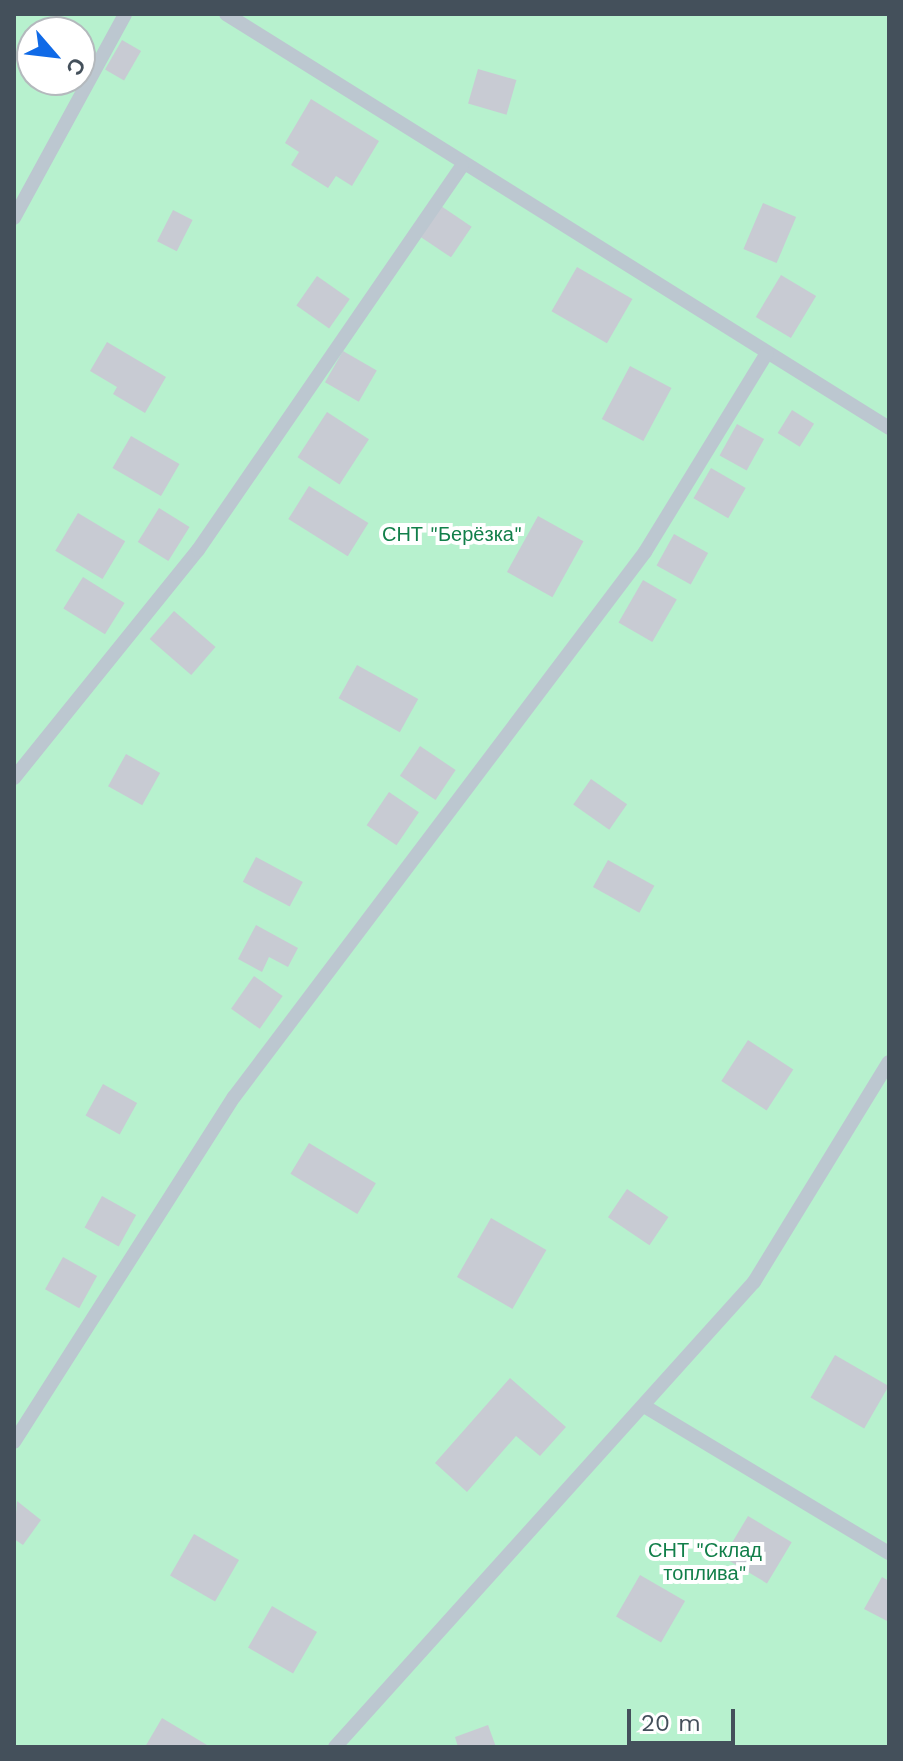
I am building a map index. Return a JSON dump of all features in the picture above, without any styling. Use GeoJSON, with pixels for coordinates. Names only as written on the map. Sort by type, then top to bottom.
{"type":"FeatureCollection","features":[{"type":"Feature","properties":{"kind":"lane"},"geometry":{"type":"LineString","coordinates":[[14,218],[125,14]]}},
{"type":"Feature","properties":{"kind":"lane"},"geometry":{"type":"LineString","coordinates":[[226,14],[462,166],[889,428]]}},
{"type":"Feature","properties":{"kind":"lane"},"geometry":{"type":"LineString","coordinates":[[14,778],[198,550],[462,166]]}},
{"type":"Feature","properties":{"kind":"lane"},"geometry":{"type":"LineString","coordinates":[[14,1442],[234,1097],[645,552],[767,353]]}},
{"type":"Feature","properties":{"kind":"lane"},"geometry":{"type":"LineString","coordinates":[[336,1747],[754,1282],[889,1062]]}},
{"type":"Feature","properties":{"kind":"lane"},"geometry":{"type":"LineString","coordinates":[[644,1406],[889,1553]]}},
{"type":"Feature","properties":{"kind":"green space","name":"СНТ \"Берёзка\""},"geometry":{"type":"Polygon","coordinates":[[[14,14],[889,14],[889,1747],[14,1747],[14,14]]]}},
{"type":"Feature","properties":{"kind":"building"},"geometry":{"type":"Polygon","coordinates":[[[122,40],[141,51],[124,80],[105,69],[122,40]]]}},
{"type":"Feature","properties":{"kind":"building"},"geometry":{"type":"Polygon","coordinates":[[[478,69],[516,80],[507,115],[468,104],[478,69]]]}},
{"type":"Feature","properties":{"kind":"building"},"geometry":{"type":"Polygon","coordinates":[[[311,99],[379,141],[352,186],[336,176],[328,188],[291,165],[299,152],[285,143],[311,99]]]}},
{"type":"Feature","properties":{"kind":"building"},"geometry":{"type":"Polygon","coordinates":[[[763,203],[796,217],[777,263],[743,249],[763,203]]]}},
{"type":"Feature","properties":{"kind":"building"},"geometry":{"type":"Polygon","coordinates":[[[441,206],[472,227],[451,257],[420,237],[441,206]]]}},
{"type":"Feature","properties":{"kind":"building"},"geometry":{"type":"Polygon","coordinates":[[[173,210],[193,220],[177,251],[157,241],[173,210]]]}},
{"type":"Feature","properties":{"kind":"building"},"geometry":{"type":"Polygon","coordinates":[[[577,267],[632,299],[607,343],[552,311],[577,267]]]}},
{"type":"Feature","properties":{"kind":"building"},"geometry":{"type":"Polygon","coordinates":[[[781,275],[816,296],[791,338],[756,317],[781,275]]]}},
{"type":"Feature","properties":{"kind":"building"},"geometry":{"type":"Polygon","coordinates":[[[317,276],[350,299],[329,328],[296,305],[317,276]]]}},
{"type":"Feature","properties":{"kind":"building"},"geometry":{"type":"Polygon","coordinates":[[[107,342],[166,377],[145,413],[113,394],[117,387],[90,371],[107,342]]]}},
{"type":"Feature","properties":{"kind":"building"},"geometry":{"type":"Polygon","coordinates":[[[343,351],[377,370],[359,402],[325,382],[343,351]]]}},
{"type":"Feature","properties":{"kind":"building"},"geometry":{"type":"Polygon","coordinates":[[[630,366],[671,388],[643,441],[602,419],[630,366]]]}},
{"type":"Feature","properties":{"kind":"building"},"geometry":{"type":"Polygon","coordinates":[[[792,410],[814,424],[800,447],[778,433],[792,410]]]}},
{"type":"Feature","properties":{"kind":"building"},"geometry":{"type":"Polygon","coordinates":[[[327,412],[369,439],[340,485],[298,457],[327,412]]]}},
{"type":"Feature","properties":{"kind":"building"},"geometry":{"type":"Polygon","coordinates":[[[737,424],[764,439],[747,471],[720,455],[737,424]]]}},
{"type":"Feature","properties":{"kind":"building"},"geometry":{"type":"Polygon","coordinates":[[[131,436],[179,464],[161,496],[113,468],[131,436]]]}},
{"type":"Feature","properties":{"kind":"building"},"geometry":{"type":"Polygon","coordinates":[[[711,468],[746,488],[728,518],[694,498],[711,468]]]}},
{"type":"Feature","properties":{"kind":"building"},"geometry":{"type":"Polygon","coordinates":[[[309,486],[368,523],[348,556],[288,519],[309,486]]]}},
{"type":"Feature","properties":{"kind":"building"},"geometry":{"type":"Polygon","coordinates":[[[159,508],[190,527],[168,561],[138,542],[159,508]]]}},
{"type":"Feature","properties":{"kind":"building"},"geometry":{"type":"Polygon","coordinates":[[[78,513],[125,541],[102,579],[55,551],[78,513]]]}},
{"type":"Feature","properties":{"kind":"building"},"geometry":{"type":"Polygon","coordinates":[[[538,516],[583,541],[552,597],[507,572],[538,516]]]}},
{"type":"Feature","properties":{"kind":"building"},"geometry":{"type":"Polygon","coordinates":[[[674,534],[708,553],[691,584],[657,565],[674,534]]]}},
{"type":"Feature","properties":{"kind":"building"},"geometry":{"type":"Polygon","coordinates":[[[83,577],[125,603],[105,634],[63,608],[83,577]]]}},
{"type":"Feature","properties":{"kind":"building"},"geometry":{"type":"Polygon","coordinates":[[[643,580],[677,600],[652,642],[618,622],[643,580]]]}},
{"type":"Feature","properties":{"kind":"building"},"geometry":{"type":"Polygon","coordinates":[[[174,611],[216,647],[191,675],[150,639],[174,611]]]}},
{"type":"Feature","properties":{"kind":"building"},"geometry":{"type":"Polygon","coordinates":[[[357,665],[418,699],[400,732],[339,698],[357,665]]]}},
{"type":"Feature","properties":{"kind":"building"},"geometry":{"type":"Polygon","coordinates":[[[420,746],[456,770],[436,800],[400,776],[420,746]]]}},
{"type":"Feature","properties":{"kind":"building"},"geometry":{"type":"Polygon","coordinates":[[[126,754],[160,773],[142,805],[108,786],[126,754]]]}},
{"type":"Feature","properties":{"kind":"building"},"geometry":{"type":"Polygon","coordinates":[[[591,779],[627,804],[609,830],[573,804],[591,779]]]}},
{"type":"Feature","properties":{"kind":"building"},"geometry":{"type":"Polygon","coordinates":[[[389,792],[419,812],[396,845],[367,825],[389,792]]]}},
{"type":"Feature","properties":{"kind":"building"},"geometry":{"type":"Polygon","coordinates":[[[256,857],[303,882],[290,907],[243,882],[256,857]]]}},
{"type":"Feature","properties":{"kind":"building"},"geometry":{"type":"Polygon","coordinates":[[[608,860],[654,886],[639,913],[593,887],[608,860]]]}},
{"type":"Feature","properties":{"kind":"building"},"geometry":{"type":"Polygon","coordinates":[[[256,925],[298,948],[288,967],[269,957],[262,972],[238,959],[256,925]]]}},
{"type":"Feature","properties":{"kind":"building"},"geometry":{"type":"Polygon","coordinates":[[[254,976],[283,996],[260,1029],[231,1009],[254,976]]]}},
{"type":"Feature","properties":{"kind":"building"},"geometry":{"type":"Polygon","coordinates":[[[748,1040],[793,1069],[767,1111],[721,1081],[748,1040]]]}},
{"type":"Feature","properties":{"kind":"building"},"geometry":{"type":"Polygon","coordinates":[[[103,1084],[137,1103],[120,1134],[86,1115],[103,1084]]]}},
{"type":"Feature","properties":{"kind":"building"},"geometry":{"type":"Polygon","coordinates":[[[309,1143],[376,1183],[357,1214],[290,1174],[309,1143]]]}},
{"type":"Feature","properties":{"kind":"building"},"geometry":{"type":"Polygon","coordinates":[[[627,1189],[668,1217],[649,1245],[608,1217],[627,1189]]]}},
{"type":"Feature","properties":{"kind":"building"},"geometry":{"type":"Polygon","coordinates":[[[102,1196],[136,1215],[119,1246],[85,1227],[102,1196]]]}},
{"type":"Feature","properties":{"kind":"building"},"geometry":{"type":"Polygon","coordinates":[[[491,1218],[546,1250],[512,1309],[457,1277],[491,1218]]]}},
{"type":"Feature","properties":{"kind":"building"},"geometry":{"type":"Polygon","coordinates":[[[63,1257],[97,1276],[79,1308],[45,1289],[63,1257]]]}},
{"type":"Feature","properties":{"kind":"building"},"geometry":{"type":"Polygon","coordinates":[[[835,1355],[889,1386],[864,1428],[810,1397],[835,1355]]]}},
{"type":"Feature","properties":{"kind":"building"},"geometry":{"type":"Polygon","coordinates":[[[510,1378],[566,1427],[540,1456],[516,1436],[467,1492],[435,1463],[510,1378]]]}},
{"type":"Feature","properties":{"kind":"building"},"geometry":{"type":"Polygon","coordinates":[[[17,1501],[41,1520],[23,1545],[14,1539],[17,1501]]]}},
{"type":"Feature","properties":{"kind":"building"},"geometry":{"type":"Polygon","coordinates":[[[748,1516],[792,1542],[767,1583],[723,1557],[748,1516]]]}},
{"type":"Feature","properties":{"kind":"building"},"geometry":{"type":"Polygon","coordinates":[[[194,1534],[239,1560],[215,1602],[170,1576],[194,1534]]]}},
{"type":"Feature","properties":{"kind":"building"},"geometry":{"type":"Polygon","coordinates":[[[640,1575],[685,1601],[661,1643],[616,1617],[640,1575]]]}},
{"type":"Feature","properties":{"kind":"building"},"geometry":{"type":"Polygon","coordinates":[[[882,1577],[889,1581],[889,1622],[864,1609],[882,1577]]]}},
{"type":"Feature","properties":{"kind":"building"},"geometry":{"type":"Polygon","coordinates":[[[272,1606],[317,1632],[293,1674],[248,1648],[272,1606]]]}},
{"type":"Feature","properties":{"kind":"building"},"geometry":{"type":"Polygon","coordinates":[[[162,1718],[207,1745],[145,1747],[162,1718]]]}},
{"type":"Feature","properties":{"kind":"building"},"geometry":{"type":"Polygon","coordinates":[[[488,1725],[496,1747],[458,1747],[455,1737],[488,1725]]]}},
{"type":"Feature","properties":{"kind":"park label","name":"СНТ \"Склад топлива\""},"geometry":{"type":"Point","coordinates":[705,1562]}}]}
